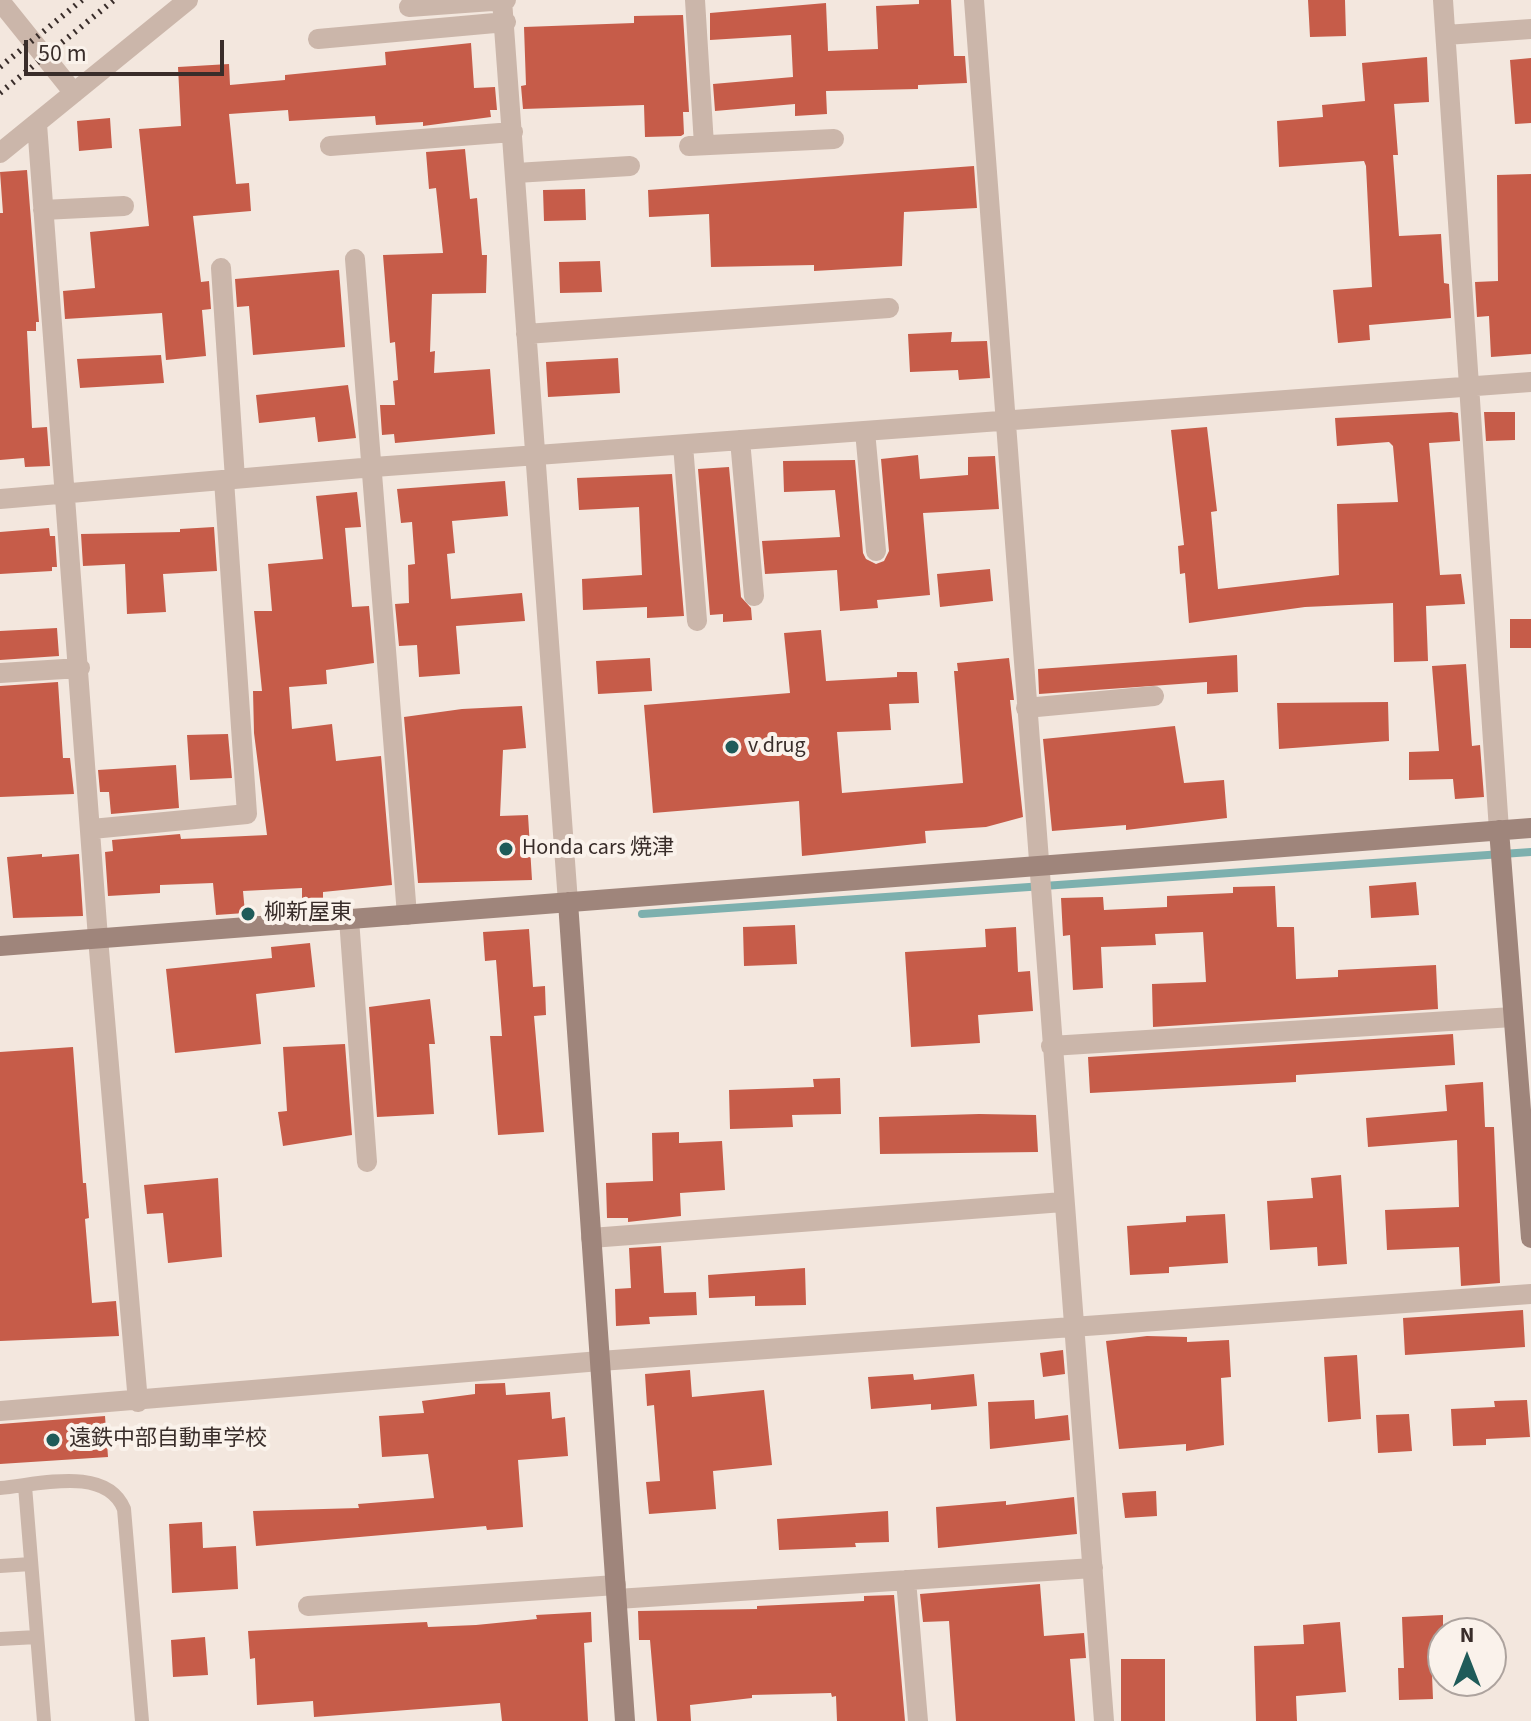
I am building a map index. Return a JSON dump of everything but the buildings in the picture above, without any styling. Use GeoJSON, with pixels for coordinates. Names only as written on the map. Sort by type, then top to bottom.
{"type":"FeatureCollection","features":[{"type":"Feature","properties":{"kind":"street"},"geometry":{"type":"LineString","coordinates":[[0,153],[188,0]]}},
{"type":"Feature","properties":{"kind":"street"},"geometry":{"type":"LineString","coordinates":[[409,7],[503,0],[506,22],[625,1721]]}},
{"type":"Feature","properties":{"kind":"street"},"geometry":{"type":"LineString","coordinates":[[695,0],[696,145],[834,139]]}},
{"type":"Feature","properties":{"kind":"street"},"geometry":{"type":"LineString","coordinates":[[974,0],[1104,1721]]}},
{"type":"Feature","properties":{"kind":"street"},"geometry":{"type":"LineString","coordinates":[[1443,0],[1499,830],[1531,1238]]}},
{"type":"Feature","properties":{"kind":"street"},"geometry":{"type":"LineString","coordinates":[[0,1],[74,93]]}},
{"type":"Feature","properties":{"kind":"street"},"geometry":{"type":"LineString","coordinates":[[318,39],[506,22]]}},
{"type":"Feature","properties":{"kind":"street"},"geometry":{"type":"LineString","coordinates":[[1446,35],[1531,29]]}},
{"type":"Feature","properties":{"kind":"street"},"geometry":{"type":"LineString","coordinates":[[37,124],[98,938],[138,1402]]}},
{"type":"Feature","properties":{"kind":"street"},"geometry":{"type":"LineString","coordinates":[[330,146],[513,132]]}},
{"type":"Feature","properties":{"kind":"street"},"geometry":{"type":"LineString","coordinates":[[516,173],[630,166]]}},
{"type":"Feature","properties":{"kind":"street"},"geometry":{"type":"LineString","coordinates":[[43,210],[124,206]]}},
{"type":"Feature","properties":{"kind":"street"},"geometry":{"type":"LineString","coordinates":[[355,259],[374,467],[407,915]]}},
{"type":"Feature","properties":{"kind":"street"},"geometry":{"type":"LineString","coordinates":[[92,829],[247,814],[221,268]]}},
{"type":"Feature","properties":{"kind":"street"},"geometry":{"type":"LineString","coordinates":[[526,334],[889,308]]}},
{"type":"Feature","properties":{"kind":"street"},"geometry":{"type":"LineString","coordinates":[[0,499],[374,467],[1531,382]]}},
{"type":"Feature","properties":{"kind":"street"},"geometry":{"type":"LineString","coordinates":[[865,431],[876,551]]}},
{"type":"Feature","properties":{"kind":"street"},"geometry":{"type":"LineString","coordinates":[[740,440],[754,596]]}},
{"type":"Feature","properties":{"kind":"street"},"geometry":{"type":"LineString","coordinates":[[683,445],[697,621]]}},
{"type":"Feature","properties":{"kind":"street"},"geometry":{"type":"LineString","coordinates":[[0,673],[80,668]]}},
{"type":"Feature","properties":{"kind":"street"},"geometry":{"type":"LineString","coordinates":[[1026,708],[1154,696]]}},
{"type":"Feature","properties":{"kind":"street"},"geometry":{"type":"LineString","coordinates":[[0,946],[1531,828]]}},
{"type":"Feature","properties":{"kind":"street"},"geometry":{"type":"LineString","coordinates":[[349,919],[367,1162]]}},
{"type":"Feature","properties":{"kind":"street"},"geometry":{"type":"LineString","coordinates":[[1051,1046],[1513,1017]]}},
{"type":"Feature","properties":{"kind":"street"},"geometry":{"type":"LineString","coordinates":[[591,1238],[1063,1202]]}},
{"type":"Feature","properties":{"kind":"street"},"geometry":{"type":"LineString","coordinates":[[0,1411],[138,1402],[600,1361],[1531,1294]]}},
{"type":"Feature","properties":{"kind":"street"},"geometry":{"type":"LineString","coordinates":[[308,1606],[906,1580],[1093,1568]]}},
{"type":"Feature","properties":{"kind":"street"},"geometry":{"type":"LineString","coordinates":[[906,1580],[918,1721]]}},
{"type":"Feature","properties":{"kind":"lane"},"geometry":{"type":"LineString","coordinates":[[0,1488],[87,1482],[111,1489],[120,1498],[124,1509],[142,1721]]}},
{"type":"Feature","properties":{"kind":"lane"},"geometry":{"type":"LineString","coordinates":[[25,1486],[44,1721]]}},
{"type":"Feature","properties":{"kind":"lane"},"geometry":{"type":"LineString","coordinates":[[0,1566],[31,1564]]}},
{"type":"Feature","properties":{"kind":"lane"},"geometry":{"type":"LineString","coordinates":[[0,1639],[37,1637]]}},
{"type":"Feature","properties":{"kind":"waterway"},"geometry":{"type":"LineString","coordinates":[[642,914],[1531,852]]}},
{"type":"Feature","properties":{"kind":"railway"},"geometry":{"type":"LineString","coordinates":[[0,67],[82,0]]}},
{"type":"Feature","properties":{"kind":"railway"},"geometry":{"type":"LineString","coordinates":[[0,93],[114,0]]}},
{"type":"Feature","properties":{"kind":"place","name":"v drug"},"geometry":{"type":"Point","coordinates":[732,747]}},
{"type":"Feature","properties":{"kind":"place","name":"Honda cars 焼津"},"geometry":{"type":"Point","coordinates":[506,849]}},
{"type":"Feature","properties":{"kind":"place","name":"柳新屋東"},"geometry":{"type":"Point","coordinates":[248,914]}},
{"type":"Feature","properties":{"kind":"place","name":"遠鉄中部自動車学校"},"geometry":{"type":"Point","coordinates":[53,1440]}}]}
